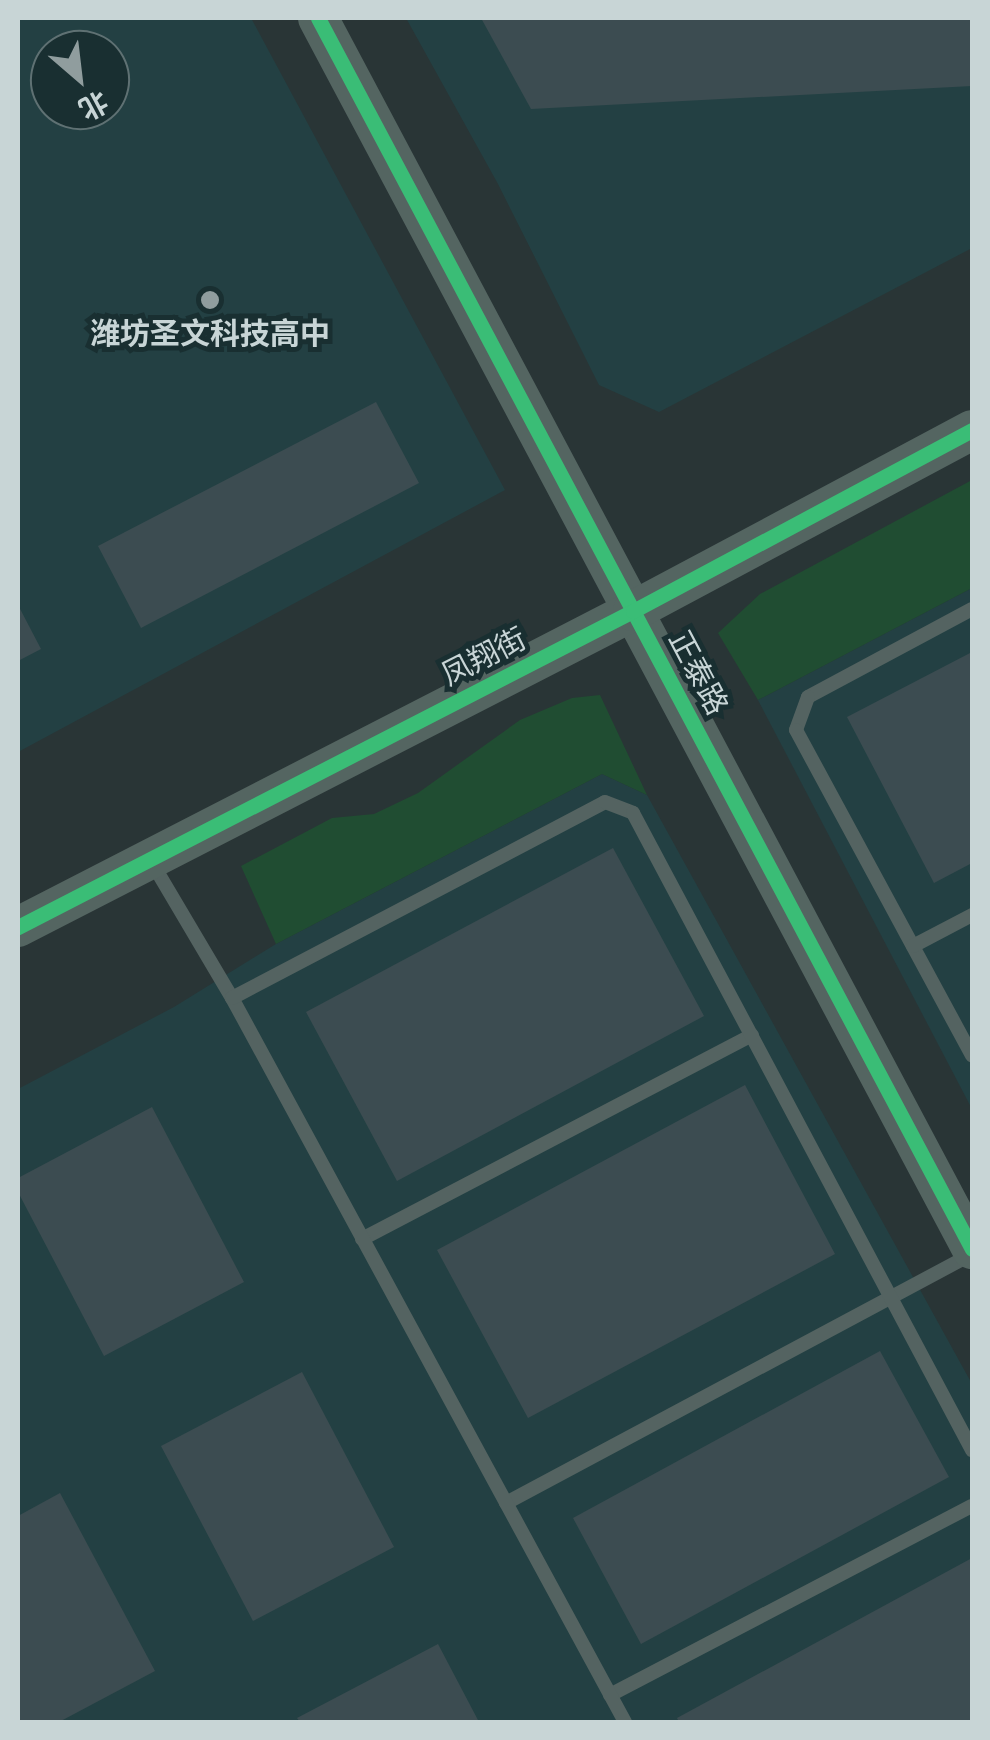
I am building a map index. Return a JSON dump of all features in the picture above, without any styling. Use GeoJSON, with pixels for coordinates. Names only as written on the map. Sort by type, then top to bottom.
{"type":"FeatureCollection","features":[{"type":"Feature","properties":{"kind":"street","name":"正泰路"},"geometry":{"type":"LineString","coordinates":[[318,18],[972,1251]]}},
{"type":"Feature","properties":{"kind":"street","name":"凤翔街"},"geometry":{"type":"LineString","coordinates":[[18,928],[634,611],[972,430]]}},
{"type":"Feature","properties":{"kind":"lane"},"geometry":{"type":"LineString","coordinates":[[972,609],[808,697],[796,730],[972,1056]]}},
{"type":"Feature","properties":{"kind":"lane"},"geometry":{"type":"LineString","coordinates":[[232,998],[605,802],[633,813],[972,1450]]}},
{"type":"Feature","properties":{"kind":"lane"},"geometry":{"type":"LineString","coordinates":[[150,860],[232,998],[625,1722]]}},
{"type":"Feature","properties":{"kind":"lane"},"geometry":{"type":"LineString","coordinates":[[913,946],[972,915]]}},
{"type":"Feature","properties":{"kind":"lane"},"geometry":{"type":"LineString","coordinates":[[362,1238],[752,1036]]}},
{"type":"Feature","properties":{"kind":"lane"},"geometry":{"type":"LineString","coordinates":[[506,1502],[972,1251]]}},
{"type":"Feature","properties":{"kind":"lane"},"geometry":{"type":"LineString","coordinates":[[610,1695],[972,1506]]}},
{"type":"Feature","properties":{"kind":"shaded area","name":"潍坊圣文科技高中"},"geometry":{"type":"Polygon","coordinates":[[[18,18],[251,18],[505,490],[18,752],[18,18]]]}},
{"type":"Feature","properties":{"kind":"shaded area"},"geometry":{"type":"Polygon","coordinates":[[[406,18],[972,18],[972,248],[659,412],[599,385],[498,184],[406,18]]]}},
{"type":"Feature","properties":{"kind":"shaded area"},"geometry":{"type":"Polygon","coordinates":[[[972,588],[972,1109],[758,700],[972,588]]]}},
{"type":"Feature","properties":{"kind":"shaded area"},"geometry":{"type":"Polygon","coordinates":[[[602,774],[647,795],[972,1384],[972,1722],[18,1722],[18,1089],[174,1007],[276,944],[602,774]]]}},
{"type":"Feature","properties":{"kind":"green space"},"geometry":{"type":"Polygon","coordinates":[[[972,480],[972,588],[758,700],[718,633],[760,594],[972,480]]]}},
{"type":"Feature","properties":{"kind":"green space"},"geometry":{"type":"Polygon","coordinates":[[[600,695],[647,795],[602,774],[276,944],[241,866],[332,818],[374,814],[418,793],[520,720],[572,698],[600,695]]]}},
{"type":"Feature","properties":{"kind":"building"},"geometry":{"type":"Polygon","coordinates":[[[481,18],[972,18],[972,86],[531,109],[481,18]]]}},
{"type":"Feature","properties":{"kind":"building"},"geometry":{"type":"Polygon","coordinates":[[[376,402],[419,483],[141,628],[98,546],[376,402]]]}},
{"type":"Feature","properties":{"kind":"building"},"geometry":{"type":"Polygon","coordinates":[[[18,605],[41,649],[18,661],[18,605]]]}},
{"type":"Feature","properties":{"kind":"building"},"geometry":{"type":"Polygon","coordinates":[[[972,652],[972,863],[934,883],[847,717],[972,652]]]}},
{"type":"Feature","properties":{"kind":"building"},"geometry":{"type":"Polygon","coordinates":[[[613,848],[704,1016],[397,1181],[306,1012],[613,848]]]}},
{"type":"Feature","properties":{"kind":"building"},"geometry":{"type":"Polygon","coordinates":[[[745,1085],[835,1254],[528,1418],[437,1250],[745,1085]]]}},
{"type":"Feature","properties":{"kind":"building"},"geometry":{"type":"Polygon","coordinates":[[[152,1107],[244,1282],[104,1356],[18,1192],[18,1178],[152,1107]]]}},
{"type":"Feature","properties":{"kind":"building"},"geometry":{"type":"Polygon","coordinates":[[[880,1351],[949,1477],[641,1644],[573,1518],[880,1351]]]}},
{"type":"Feature","properties":{"kind":"building"},"geometry":{"type":"Polygon","coordinates":[[[302,1372],[394,1547],[253,1621],[161,1446],[302,1372]]]}},
{"type":"Feature","properties":{"kind":"building"},"geometry":{"type":"Polygon","coordinates":[[[60,1493],[155,1671],[59,1722],[18,1722],[18,1516],[60,1493]]]}},
{"type":"Feature","properties":{"kind":"building"},"geometry":{"type":"Polygon","coordinates":[[[972,1558],[972,1721],[679,1722],[677,1718],[972,1558]]]}},
{"type":"Feature","properties":{"kind":"building"},"geometry":{"type":"Polygon","coordinates":[[[438,1644],[479,1722],[300,1722],[297,1718],[438,1644]]]}},
{"type":"Feature","properties":{"kind":"cycle path"},"geometry":{"type":"LineString","coordinates":[[318,18],[972,1249]]}},
{"type":"Feature","properties":{"kind":"cycle path"},"geometry":{"type":"LineString","coordinates":[[18,927],[633,611],[972,430]]}},
{"type":"Feature","properties":{"kind":"place","name":"潍坊圣文科技高中"},"geometry":{"type":"Point","coordinates":[210,300]}}]}
